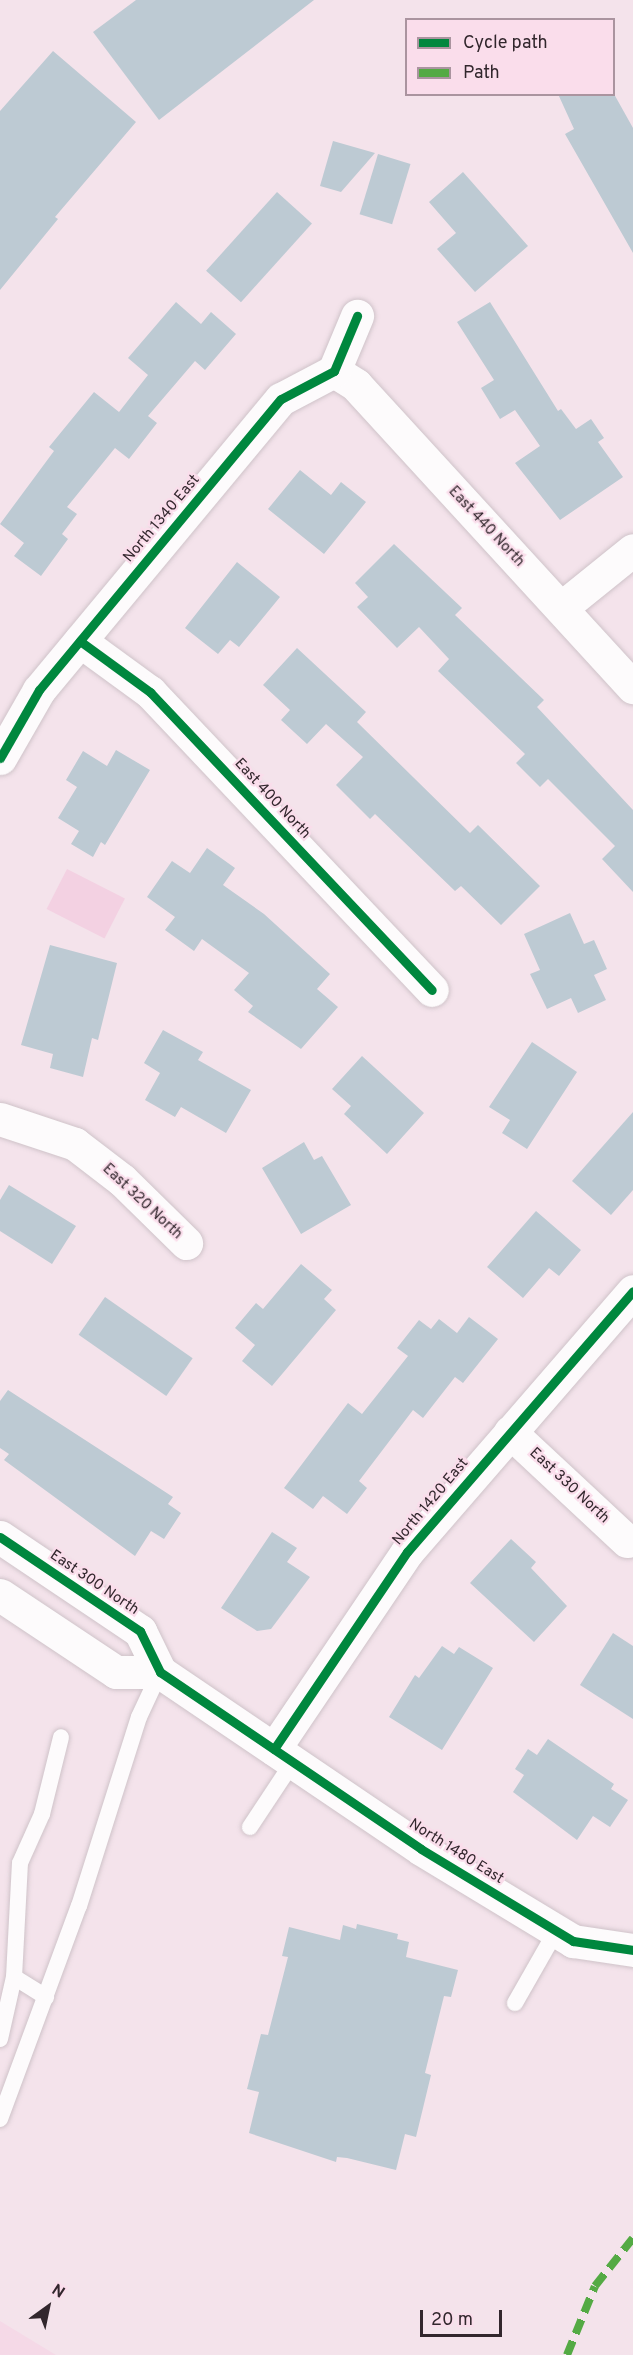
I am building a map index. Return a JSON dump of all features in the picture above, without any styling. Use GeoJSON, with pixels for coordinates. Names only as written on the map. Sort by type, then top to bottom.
{"type":"FeatureCollection","features":[{"type":"Feature","properties":{"kind":"street"},"geometry":{"type":"LineString","coordinates":[[334,371],[357,316]]}},
{"type":"Feature","properties":{"kind":"street","name":"East 440 North"},"geometry":{"type":"LineString","coordinates":[[334,371],[356,385],[633,687]]}},
{"type":"Feature","properties":{"kind":"street","name":"North 1340 East"},"geometry":{"type":"LineString","coordinates":[[0,758],[39,690],[281,399],[334,371]]}},
{"type":"Feature","properties":{"kind":"street"},"geometry":{"type":"LineString","coordinates":[[561,609],[633,550]]}},
{"type":"Feature","properties":{"kind":"street","name":"East 400 North"},"geometry":{"type":"LineString","coordinates":[[80,641],[150,692],[432,990]]}},
{"type":"Feature","properties":{"kind":"street","name":"East 320 North"},"geometry":{"type":"LineString","coordinates":[[0,1119],[75,1144],[122,1180],[186,1243]]}},
{"type":"Feature","properties":{"kind":"street","name":"North 1420 East"},"geometry":{"type":"LineString","coordinates":[[284,1755],[407,1552],[633,1291]]}},
{"type":"Feature","properties":{"kind":"street","name":"East 330 North"},"geometry":{"type":"LineString","coordinates":[[510,1432],[627,1540]]}},
{"type":"Feature","properties":{"kind":"street","name":"East 300 North"},"geometry":{"type":"LineString","coordinates":[[0,1538],[140,1631],[160,1671],[284,1755]]}},
{"type":"Feature","properties":{"kind":"street"},"geometry":{"type":"LineString","coordinates":[[0,1595],[116,1672],[160,1671]]}},
{"type":"Feature","properties":{"kind":"street","name":"North 1480 East"},"geometry":{"type":"LineString","coordinates":[[284,1755],[421,1849],[573,1941],[633,1950]]}},
{"type":"Feature","properties":{"kind":"lane"},"geometry":{"type":"LineString","coordinates":[[0,2119],[46,1997],[139,1717],[160,1671]]}},
{"type":"Feature","properties":{"kind":"lane"},"geometry":{"type":"LineString","coordinates":[[0,2039],[14,1977],[20,1863],[42,1814],[61,1737]]}},
{"type":"Feature","properties":{"kind":"lane"},"geometry":{"type":"LineString","coordinates":[[250,1827],[284,1755]]}},
{"type":"Feature","properties":{"kind":"lane"},"geometry":{"type":"LineString","coordinates":[[515,2003],[556,1931]]}},
{"type":"Feature","properties":{"kind":"lane"},"geometry":{"type":"LineString","coordinates":[[14,1977],[46,1997]]}},
{"type":"Feature","properties":{"kind":"shaded area"},"geometry":{"type":"Polygon","coordinates":[[[67,869],[125,899],[104,939],[47,909],[67,869]]]}},
{"type":"Feature","properties":{"kind":"shaded area"},"geometry":{"type":"Polygon","coordinates":[[[0,2321],[56,2355],[0,2355],[0,2321]]]}},
{"type":"Feature","properties":{"kind":"building"},"geometry":{"type":"Polygon","coordinates":[[[136,0],[314,0],[159,120],[93,32],[136,0]]]}},
{"type":"Feature","properties":{"kind":"building"},"geometry":{"type":"Polygon","coordinates":[[[53,51],[136,122],[55,217],[58,219],[0,290],[0,111],[53,51]]]}},
{"type":"Feature","properties":{"kind":"building"},"geometry":{"type":"Polygon","coordinates":[[[559,96],[615,96],[633,128],[633,253],[565,134],[574,129],[559,96]]]}},
{"type":"Feature","properties":{"kind":"building"},"geometry":{"type":"Polygon","coordinates":[[[333,141],[375,153],[341,192],[320,186],[333,141]]]}},
{"type":"Feature","properties":{"kind":"building"},"geometry":{"type":"Polygon","coordinates":[[[378,154],[411,164],[392,224],[360,214],[378,154]]]}},
{"type":"Feature","properties":{"kind":"building"},"geometry":{"type":"Polygon","coordinates":[[[463,172],[528,246],[475,292],[437,249],[456,233],[429,202],[463,172]]]}},
{"type":"Feature","properties":{"kind":"building"},"geometry":{"type":"Polygon","coordinates":[[[277,192],[312,223],[241,302],[206,271],[277,192]]]}},
{"type":"Feature","properties":{"kind":"building"},"geometry":{"type":"Polygon","coordinates":[[[176,302],[201,324],[211,312],[236,334],[205,370],[195,361],[148,416],[157,423],[129,459],[115,448],[67,507],[77,514],[62,534],[68,539],[41,576],[14,556],[24,543],[0,524],[54,451],[49,447],[94,392],[119,412],[148,375],[128,358],[176,302]]]}},
{"type":"Feature","properties":{"kind":"building"},"geometry":{"type":"Polygon","coordinates":[[[490,302],[558,411],[561,409],[576,429],[591,419],[604,438],[598,442],[623,477],[560,520],[515,463],[540,446],[515,410],[500,419],[481,388],[494,380],[457,322],[490,302]]]}},
{"type":"Feature","properties":{"kind":"building"},"geometry":{"type":"Polygon","coordinates":[[[300,470],[331,495],[341,482],[366,502],[324,554],[268,509],[300,470]]]}},
{"type":"Feature","properties":{"kind":"building"},"geometry":{"type":"Polygon","coordinates":[[[394,544],[462,608],[455,615],[544,700],[537,707],[633,810],[633,892],[602,859],[615,846],[548,779],[540,787],[516,763],[525,754],[438,671],[449,659],[419,627],[397,648],[357,607],[368,597],[355,583],[394,544]]]}},
{"type":"Feature","properties":{"kind":"building"},"geometry":{"type":"Polygon","coordinates":[[[237,562],[280,597],[239,647],[230,640],[218,654],[185,628],[237,562]]]}},
{"type":"Feature","properties":{"kind":"building"},"geometry":{"type":"Polygon","coordinates":[[[297,648],[366,712],[357,722],[470,833],[478,825],[540,886],[501,925],[461,886],[455,891],[375,814],[370,819],[336,785],[363,757],[326,724],[307,744],[281,720],[290,710],[263,685],[297,648]]]}},
{"type":"Feature","properties":{"kind":"building"},"geometry":{"type":"Polygon","coordinates":[[[116,750],[150,770],[105,845],[101,842],[93,857],[71,844],[79,831],[58,818],[77,787],[66,780],[83,751],[107,766],[116,750]]]}},
{"type":"Feature","properties":{"kind":"building"},"geometry":{"type":"Polygon","coordinates":[[[207,848],[235,868],[223,885],[264,914],[330,974],[317,989],[338,1007],[301,1049],[248,1012],[253,1006],[234,990],[249,973],[202,939],[194,951],[165,930],[175,917],[147,897],[172,861],[190,873],[207,848]]]}},
{"type":"Feature","properties":{"kind":"building"},"geometry":{"type":"Polygon","coordinates":[[[570,913],[584,944],[594,940],[607,969],[594,975],[606,1000],[578,1013],[571,998],[547,1009],[530,974],[540,970],[524,934],[570,913]]]}},
{"type":"Feature","properties":{"kind":"building"},"geometry":{"type":"Polygon","coordinates":[[[50,945],[117,963],[98,1040],[92,1038],[83,1077],[50,1068],[53,1054],[21,1045],[50,945]]]}},
{"type":"Feature","properties":{"kind":"building"},"geometry":{"type":"Polygon","coordinates":[[[163,1030],[203,1052],[198,1060],[251,1090],[226,1133],[181,1107],[175,1117],[145,1100],[160,1073],[144,1063],[163,1030]]]}},
{"type":"Feature","properties":{"kind":"building"},"geometry":{"type":"Polygon","coordinates":[[[532,1042],[577,1072],[527,1149],[502,1133],[510,1120],[489,1107],[532,1042]]]}},
{"type":"Feature","properties":{"kind":"building"},"geometry":{"type":"Polygon","coordinates":[[[362,1056],[424,1113],[387,1154],[344,1114],[351,1106],[332,1089],[362,1056]]]}},
{"type":"Feature","properties":{"kind":"building"},"geometry":{"type":"Polygon","coordinates":[[[633,1112],[633,1190],[611,1215],[572,1181],[633,1112]]]}},
{"type":"Feature","properties":{"kind":"building"},"geometry":{"type":"Polygon","coordinates":[[[304,1142],[314,1160],[322,1156],[351,1205],[301,1234],[262,1168],[304,1142]]]}},
{"type":"Feature","properties":{"kind":"building"},"geometry":{"type":"Polygon","coordinates":[[[9,1185],[76,1226],[52,1264],[0,1231],[0,1200],[9,1185]]]}},
{"type":"Feature","properties":{"kind":"building"},"geometry":{"type":"Polygon","coordinates":[[[536,1211],[581,1250],[559,1276],[549,1268],[523,1298],[487,1267],[536,1211]]]}},
{"type":"Feature","properties":{"kind":"building"},"geometry":{"type":"Polygon","coordinates":[[[301,1264],[332,1290],[324,1299],[336,1310],[272,1386],[242,1361],[255,1345],[235,1328],[256,1303],[263,1309],[301,1264]]]}},
{"type":"Feature","properties":{"kind":"building"},"geometry":{"type":"Polygon","coordinates":[[[105,1297],[193,1358],[166,1396],[79,1335],[105,1297]]]}},
{"type":"Feature","properties":{"kind":"building"},"geometry":{"type":"Polygon","coordinates":[[[469,1317],[498,1339],[463,1383],[455,1377],[423,1418],[413,1410],[359,1481],[367,1488],[347,1514],[323,1496],[313,1509],[284,1488],[348,1403],[362,1414],[408,1356],[397,1348],[419,1320],[431,1329],[439,1319],[457,1333],[469,1317]]]}},
{"type":"Feature","properties":{"kind":"building"},"geometry":{"type":"Polygon","coordinates":[[[8,1390],[173,1497],[168,1504],[181,1513],[164,1539],[151,1531],[135,1556],[4,1460],[9,1454],[0,1448],[0,1401],[8,1390]]]}},
{"type":"Feature","properties":{"kind":"building"},"geometry":{"type":"Polygon","coordinates":[[[272,1532],[297,1548],[287,1562],[310,1577],[271,1629],[257,1631],[221,1608],[272,1532]]]}},
{"type":"Feature","properties":{"kind":"building"},"geometry":{"type":"Polygon","coordinates":[[[511,1539],[536,1562],[531,1568],[567,1606],[534,1642],[470,1583],[511,1539]]]}},
{"type":"Feature","properties":{"kind":"building"},"geometry":{"type":"Polygon","coordinates":[[[613,1633],[633,1646],[633,1719],[580,1685],[613,1633]]]}},
{"type":"Feature","properties":{"kind":"building"},"geometry":{"type":"Polygon","coordinates":[[[442,1646],[454,1654],[459,1647],[493,1668],[442,1750],[389,1717],[415,1675],[419,1678],[442,1646]]]}},
{"type":"Feature","properties":{"kind":"building"},"geometry":{"type":"Polygon","coordinates":[[[548,1739],[614,1784],[611,1789],[628,1800],[610,1827],[593,1816],[577,1840],[513,1792],[524,1775],[515,1769],[528,1749],[537,1755],[548,1739]]]}},
{"type":"Feature","properties":{"kind":"building"},"geometry":{"type":"Polygon","coordinates":[[[357,1924],[398,1934],[397,1939],[409,1942],[406,1957],[458,1970],[451,1997],[444,1996],[425,2073],[431,2075],[416,2137],[405,2134],[396,2170],[347,2158],[337,2157],[336,2162],[249,2133],[259,2092],[247,2089],[261,2034],[268,2035],[288,1957],[282,1956],[289,1927],[340,1940],[343,1925],[356,1929],[357,1924]]]}},
{"type":"Feature","properties":{"kind":"marked path"},"geometry":{"type":"LineString","coordinates":[[567,2355],[595,2286],[633,2238]]}},
{"type":"Feature","properties":{"kind":"cycle path"},"geometry":{"type":"LineString","coordinates":[[0,758],[39,690],[281,399],[334,371],[357,316]]}},
{"type":"Feature","properties":{"kind":"cycle path"},"geometry":{"type":"LineString","coordinates":[[80,641],[150,692],[432,990]]}},
{"type":"Feature","properties":{"kind":"cycle path"},"geometry":{"type":"LineString","coordinates":[[274,1749],[407,1552],[633,1291]]}},
{"type":"Feature","properties":{"kind":"cycle path"},"geometry":{"type":"LineString","coordinates":[[0,1537],[140,1631],[160,1672],[421,1849],[573,1941],[633,1950]]}}]}
